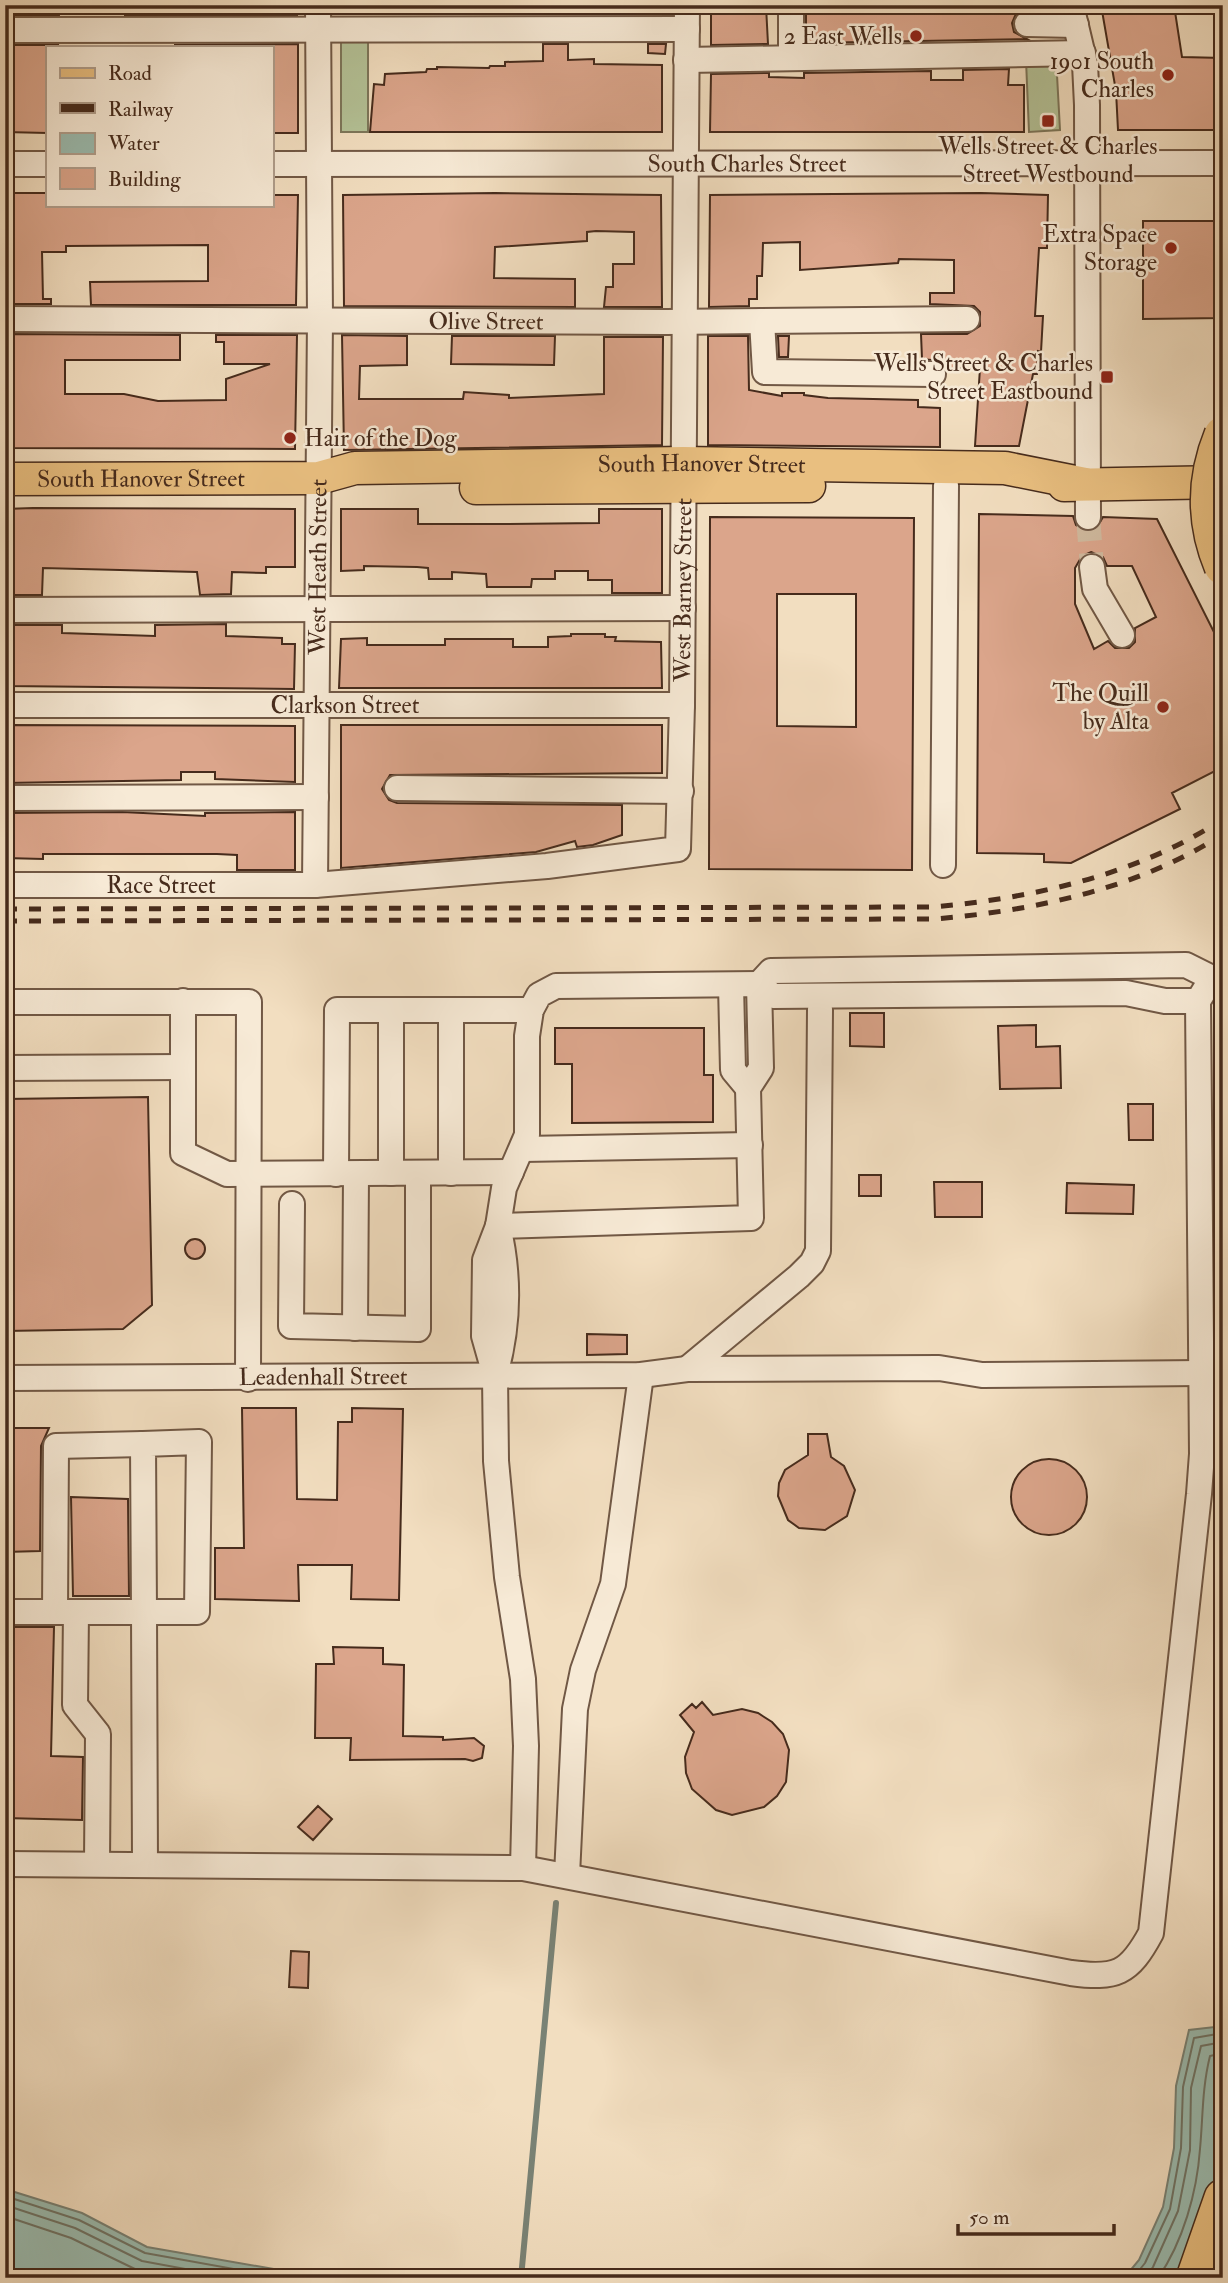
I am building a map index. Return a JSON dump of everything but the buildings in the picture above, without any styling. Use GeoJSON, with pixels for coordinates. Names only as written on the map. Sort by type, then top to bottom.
{"type":"FeatureCollection","features":[{"type":"Feature","properties":{"kind":"highway"},"geometry":{"type":"LineString","coordinates":[[1223,435],[1214,462],[1208,499],[1212,535],[1223,566]]}},
{"type":"Feature","properties":{"kind":"highway"},"geometry":{"type":"LineString","coordinates":[[1195,2278],[1223,2198]]}},
{"type":"Feature","properties":{"kind":"main road","name":"South Hanover Street"},"geometry":{"type":"LineString","coordinates":[[5,479],[319,478],[354,488],[682,475],[1004,468],[1085,484]]}},
{"type":"Feature","properties":{"kind":"main road","name":"South Hanover Street"},"geometry":{"type":"LineString","coordinates":[[682,475],[946,486],[1223,482]]}},
{"type":"Feature","properties":{"kind":"street"},"geometry":{"type":"LineString","coordinates":[[791,5],[791,58]]}},
{"type":"Feature","properties":{"kind":"street"},"geometry":{"type":"LineString","coordinates":[[1027,24],[1074,15],[1083,53],[1088,163],[1085,484],[1088,517]]}},
{"type":"Feature","properties":{"kind":"street"},"geometry":{"type":"LineString","coordinates":[[5,30],[318,17],[687,17]]}},
{"type":"Feature","properties":{"kind":"street","name":"West Heath Street"},"geometry":{"type":"LineString","coordinates":[[315,885],[320,319],[318,17]]}},
{"type":"Feature","properties":{"kind":"street","name":"West Barney Street"},"geometry":{"type":"LineString","coordinates":[[678,849],[682,705],[687,17]]}},
{"type":"Feature","properties":{"kind":"street"},"geometry":{"type":"LineString","coordinates":[[686,60],[1083,53]]}},
{"type":"Feature","properties":{"kind":"street","name":"South Charles Street"},"geometry":{"type":"LineString","coordinates":[[273,164],[1223,163]]}},
{"type":"Feature","properties":{"kind":"street"},"geometry":{"type":"LineString","coordinates":[[5,164],[46,164]]}},
{"type":"Feature","properties":{"kind":"street","name":"Olive Street"},"geometry":{"type":"LineString","coordinates":[[5,319],[685,322],[967,319]]}},
{"type":"Feature","properties":{"kind":"street"},"geometry":{"type":"LineString","coordinates":[[762,321],[765,372],[933,374]]}},
{"type":"Feature","properties":{"kind":"street"},"geometry":{"type":"LineString","coordinates":[[943,865],[946,486]]}},
{"type":"Feature","properties":{"kind":"street"},"geometry":{"type":"LineString","coordinates":[[1092,567],[1095,589],[1122,635]]}},
{"type":"Feature","properties":{"kind":"street"},"geometry":{"type":"LineString","coordinates":[[5,610],[683,608]]}},
{"type":"Feature","properties":{"kind":"street","name":"Clarkson Street"},"geometry":{"type":"LineString","coordinates":[[5,705],[682,705]]}},
{"type":"Feature","properties":{"kind":"street"},"geometry":{"type":"LineString","coordinates":[[397,788],[681,791]]}},
{"type":"Feature","properties":{"kind":"street"},"geometry":{"type":"LineString","coordinates":[[5,798],[316,797]]}},
{"type":"Feature","properties":{"kind":"street","name":"Race Street"},"geometry":{"type":"LineString","coordinates":[[5,886],[315,885],[547,866],[678,849]]}},
{"type":"Feature","properties":{"kind":"street"},"geometry":{"type":"LineString","coordinates":[[5,1864],[523,1868],[1071,1973],[1112,1975],[1126,1969],[1139,1956],[1151,1934],[1199,1494],[1198,1001],[1217,978],[1186,965],[771,971],[759,985],[761,1068],[748,1088],[751,1218],[498,1226]]}},
{"type":"Feature","properties":{"kind":"street"},"geometry":{"type":"LineString","coordinates":[[731,985],[733,1070],[748,1088]]}},
{"type":"Feature","properties":{"kind":"street"},"geometry":{"type":"LineString","coordinates":[[523,1868],[526,1746],[523,1679],[506,1564],[496,1461],[495,1376],[484,1336],[485,1260],[498,1226],[504,1188],[527,1135],[527,1036],[531,1010],[539,995],[556,986],[759,985],[773,996],[1126,993],[1165,1001],[1198,1001]]}},
{"type":"Feature","properties":{"kind":"street"},"geometry":{"type":"LineString","coordinates":[[183,1000],[183,1153],[226,1174],[512,1172]]}},
{"type":"Feature","properties":{"kind":"street"},"geometry":{"type":"LineString","coordinates":[[5,1002],[249,1002],[248,1379]]}},
{"type":"Feature","properties":{"kind":"street"},"geometry":{"type":"LineString","coordinates":[[355,1328],[337,1010],[531,1010]]}},
{"type":"Feature","properties":{"kind":"street"},"geometry":{"type":"LineString","coordinates":[[391,1010],[391,1173]]}},
{"type":"Feature","properties":{"kind":"street"},"geometry":{"type":"LineString","coordinates":[[451,1010],[451,1172]]}},
{"type":"Feature","properties":{"kind":"street"},"geometry":{"type":"LineString","coordinates":[[687,1369],[799,1276],[812,1264],[818,1251],[820,1010]]}},
{"type":"Feature","properties":{"kind":"street"},"geometry":{"type":"LineString","coordinates":[[5,1068],[183,1067]]}},
{"type":"Feature","properties":{"kind":"street"},"geometry":{"type":"LineString","coordinates":[[523,1149],[750,1145]]}},
{"type":"Feature","properties":{"kind":"street"},"geometry":{"type":"LineString","coordinates":[[292,1204],[291,1326],[418,1329],[418,1173]]}},
{"type":"Feature","properties":{"kind":"street","name":"Leadenhall Street"},"geometry":{"type":"LineString","coordinates":[[5,1378],[248,1379],[641,1375],[687,1369],[939,1368],[982,1375],[1200,1373]]}},
{"type":"Feature","properties":{"kind":"street"},"geometry":{"type":"LineString","coordinates":[[567,1875],[575,1709],[583,1670],[615,1573],[641,1375]]}},
{"type":"Feature","properties":{"kind":"street"},"geometry":{"type":"LineString","coordinates":[[5,1612],[66,1612],[197,1612],[199,1442],[56,1446],[66,1612],[75,1705],[98,1734],[97,1864]]}},
{"type":"Feature","properties":{"kind":"street"},"geometry":{"type":"LineString","coordinates":[[143,1444],[145,1864]]}},
{"type":"Feature","properties":{"kind":"green space"},"geometry":{"type":"Polygon","coordinates":[[[341,39],[368,39],[368,132],[341,132],[341,39]]]}},
{"type":"Feature","properties":{"kind":"green space"},"geometry":{"type":"Polygon","coordinates":[[[1026,60],[1051,60],[1057,75],[1060,130],[1029,132],[1026,60]]]}},
{"type":"Feature","properties":{"kind":"water"},"geometry":{"type":"Polygon","coordinates":[[[1223,2026],[1223,2278],[1124,2278],[1139,2260],[1163,2207],[1174,2148],[1176,2086],[1189,2030],[1223,2026]]]}},
{"type":"Feature","properties":{"kind":"water"},"geometry":{"type":"Polygon","coordinates":[[[5,2189],[82,2213],[147,2247],[285,2271],[300,2278],[5,2278],[5,2189]]]}},
{"type":"Feature","properties":{"kind":"waterway"},"geometry":{"type":"LineString","coordinates":[[521,2278],[556,1903]]}},
{"type":"Feature","properties":{"kind":"tunnel"},"geometry":{"type":"LineString","coordinates":[[1088,517],[1092,567]]}},
{"type":"Feature","properties":{"kind":"railway"},"geometry":{"type":"LineString","coordinates":[[5,909],[933,907],[1009,897],[1084,881],[1156,855],[1223,819]]}},
{"type":"Feature","properties":{"kind":"railway"},"geometry":{"type":"LineString","coordinates":[[5,921],[934,919],[1009,910],[1084,894],[1156,869],[1223,834]]}},
{"type":"Feature","properties":{"kind":"place","name":"2 East Wells"},"geometry":{"type":"Point","coordinates":[916,36]}},
{"type":"Feature","properties":{"kind":"place","name":"1901 South Charles"},"geometry":{"type":"Point","coordinates":[1168,75]}},
{"type":"Feature","properties":{"kind":"place","name":"Wells Street & Charles Street Westbound"},"geometry":{"type":"Point","coordinates":[1048,121]}},
{"type":"Feature","properties":{"kind":"place","name":"Extra Space Storage"},"geometry":{"type":"Point","coordinates":[1171,248]}},
{"type":"Feature","properties":{"kind":"place","name":"Wells Street & Charles Street Eastbound"},"geometry":{"type":"Point","coordinates":[1107,377]}},
{"type":"Feature","properties":{"kind":"place","name":"Hair of the Dog"},"geometry":{"type":"Point","coordinates":[290,438]}},
{"type":"Feature","properties":{"kind":"place","name":"The Quill by Alta"},"geometry":{"type":"Point","coordinates":[1163,707]}}]}
